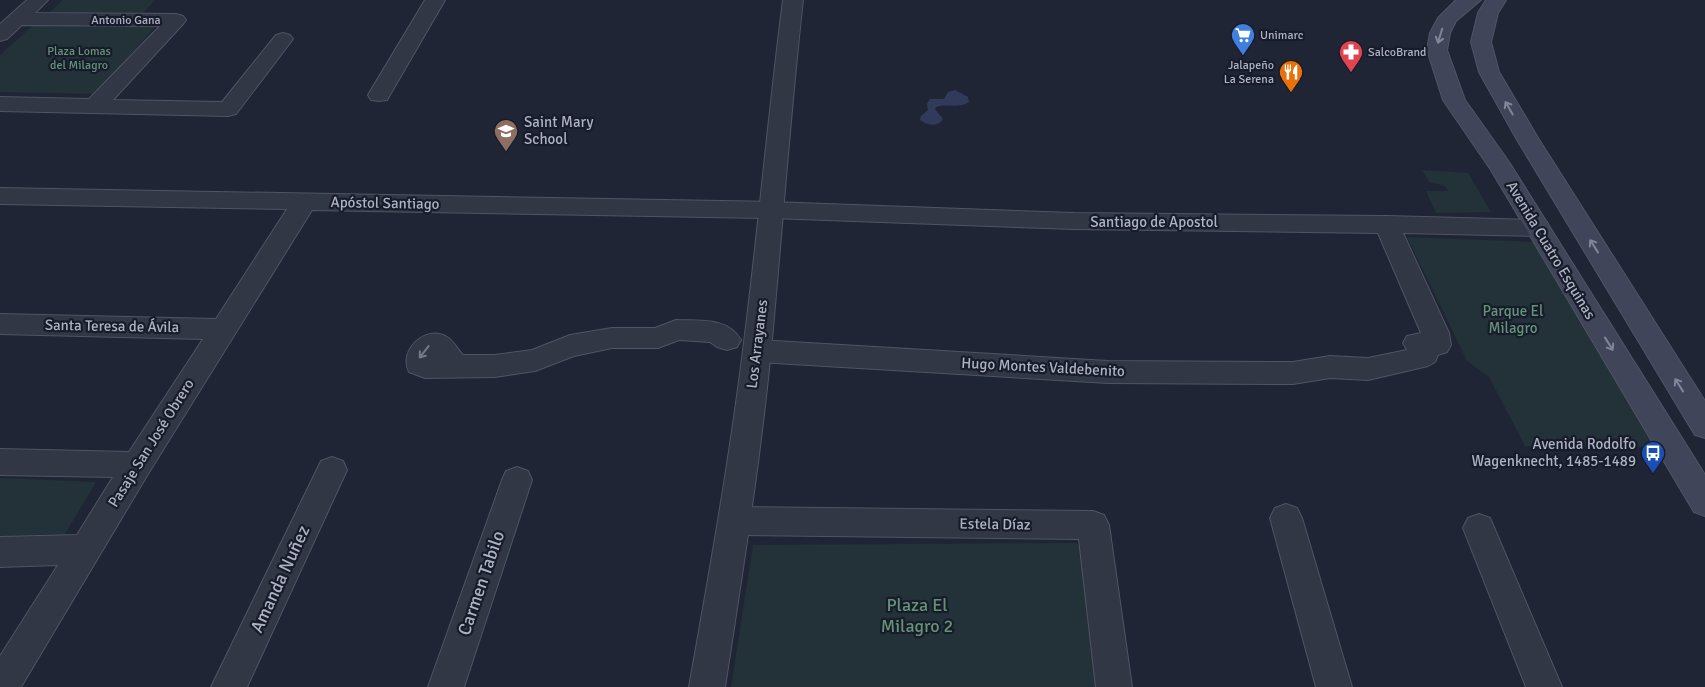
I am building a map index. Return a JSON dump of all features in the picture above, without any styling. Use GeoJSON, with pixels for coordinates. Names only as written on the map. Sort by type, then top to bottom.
{"type":"FeatureCollection","features":[{"type":"Feature","properties":{"kind":"main road","name":"Avenida Cuatro Esquinas"},"geometry":{"type":"LineString","coordinates":[[1471,0],[1461,5],[1448,18],[1440,33],[1437,50],[1454,100],[1501,167],[1674,448],[1705,502]]}},
{"type":"Feature","properties":{"kind":"main road"},"geometry":{"type":"LineString","coordinates":[[1496,0],[1488,12],[1481,42],[1489,72],[1527,138],[1705,426]]}},
{"type":"Feature","properties":{"kind":"street"},"geometry":{"type":"LineString","coordinates":[[0,35],[38,0]]}},
{"type":"Feature","properties":{"kind":"street"},"geometry":{"type":"LineString","coordinates":[[379,95],[435,0]]}},
{"type":"Feature","properties":{"kind":"street","name":"Los Arrayanes"},"geometry":{"type":"LineString","coordinates":[[707,687],[734,522],[758,346],[783,81],[793,0]]}},
{"type":"Feature","properties":{"kind":"street","name":"Antonio Gana"},"geometry":{"type":"LineString","coordinates":[[18,19],[176,20],[94,106]]}},
{"type":"Feature","properties":{"kind":"street"},"geometry":{"type":"LineString","coordinates":[[0,104],[228,109],[284,39]]}},
{"type":"Feature","properties":{"kind":"street","name":"Apóstol Santiago"},"geometry":{"type":"LineString","coordinates":[[0,196],[771,210]]}},
{"type":"Feature","properties":{"kind":"street","name":"Pasaje San José Obrero"},"geometry":{"type":"LineString","coordinates":[[1,687],[137,465],[305,202]]}},
{"type":"Feature","properties":{"kind":"street","name":"Santiago de Apostol"},"geometry":{"type":"LineString","coordinates":[[771,210],[1074,221],[1387,224],[1538,228]]}},
{"type":"Feature","properties":{"kind":"street","name":"Hugo Montes Valdebenito"},"geometry":{"type":"LineString","coordinates":[[457,367],[495,366],[535,360],[570,346],[612,338],[658,338],[663,344],[672,347],[714,347],[727,340],[758,346],[1108,372],[1293,373],[1330,367],[1350,370],[1368,369],[1418,358],[1425,354],[1428,347],[1437,345],[1435,333],[1387,224]]}},
{"type":"Feature","properties":{"kind":"street","name":"Santa Teresa de Ávila"},"geometry":{"type":"LineString","coordinates":[[0,324],[224,329]]}},
{"type":"Feature","properties":{"kind":"street"},"geometry":{"type":"LineString","coordinates":[[0,462],[137,465]]}},
{"type":"Feature","properties":{"kind":"street","name":"Amanda Nuñez"},"geometry":{"type":"LineString","coordinates":[[229,687],[332,470]]}},
{"type":"Feature","properties":{"kind":"street","name":"Carmen Tabilo"},"geometry":{"type":"LineString","coordinates":[[446,687],[516,480]]}},
{"type":"Feature","properties":{"kind":"street"},"geometry":{"type":"LineString","coordinates":[[1286,518],[1334,687]]}},
{"type":"Feature","properties":{"kind":"street","name":"Estela Díaz"},"geometry":{"type":"LineString","coordinates":[[734,522],[1093,525],[1114,687]]}},
{"type":"Feature","properties":{"kind":"street"},"geometry":{"type":"LineString","coordinates":[[1479,528],[1544,687]]}},
{"type":"Feature","properties":{"kind":"street"},"geometry":{"type":"LineString","coordinates":[[0,552],[85,549]]}},
{"type":"Feature","properties":{"kind":"green space"},"geometry":{"type":"Polygon","coordinates":[[[63,0],[155,0],[143,13],[50,12],[63,0]]]}},
{"type":"Feature","properties":{"kind":"green space","name":"Plaza Lomas del Milagro"},"geometry":{"type":"Polygon","coordinates":[[[38,21],[157,25],[95,94],[0,92],[0,55],[38,21]]]}},
{"type":"Feature","properties":{"kind":"green space"},"geometry":{"type":"Polygon","coordinates":[[[1422,170],[1468,173],[1491,212],[1436,213],[1426,191],[1449,191],[1444,185],[1430,183],[1422,170]]]}},
{"type":"Feature","properties":{"kind":"green space","name":"Parque El Milagro"},"geometry":{"type":"Polygon","coordinates":[[[1407,237],[1536,242],[1656,447],[1525,446],[1489,377],[1467,361],[1407,237]]]}},
{"type":"Feature","properties":{"kind":"green space"},"geometry":{"type":"Polygon","coordinates":[[[0,478],[96,482],[65,534],[0,536],[0,478]]]}},
{"type":"Feature","properties":{"kind":"green space","name":"Plaza El Milagro 2"},"geometry":{"type":"Polygon","coordinates":[[[1076,543],[1088,552],[1103,687],[731,687],[753,545],[1076,543]]]}},
{"type":"Feature","properties":{"kind":"water"},"geometry":{"type":"Polygon","coordinates":[[[955,90],[968,97],[969,102],[961,105],[936,107],[935,109],[943,119],[938,124],[929,124],[920,120],[921,116],[928,110],[927,104],[930,99],[944,99],[948,92],[955,90]]]}},
{"type":"Feature","properties":{"kind":"place","name":"Unimarc"},"geometry":{"type":"Point","coordinates":[1243,56]}},
{"type":"Feature","properties":{"kind":"place","name":"SalcoBrand"},"geometry":{"type":"Point","coordinates":[1351,73]}},
{"type":"Feature","properties":{"kind":"place","name":"Jalapeño La Serena"},"geometry":{"type":"Point","coordinates":[1291,93]}},
{"type":"Feature","properties":{"kind":"place","name":"Saint Mary School"},"geometry":{"type":"Point","coordinates":[506,152]}},
{"type":"Feature","properties":{"kind":"place","name":"Avenida Rodolfo Wagenknecht, 1485-1489"},"geometry":{"type":"Point","coordinates":[1653,474]}}]}
